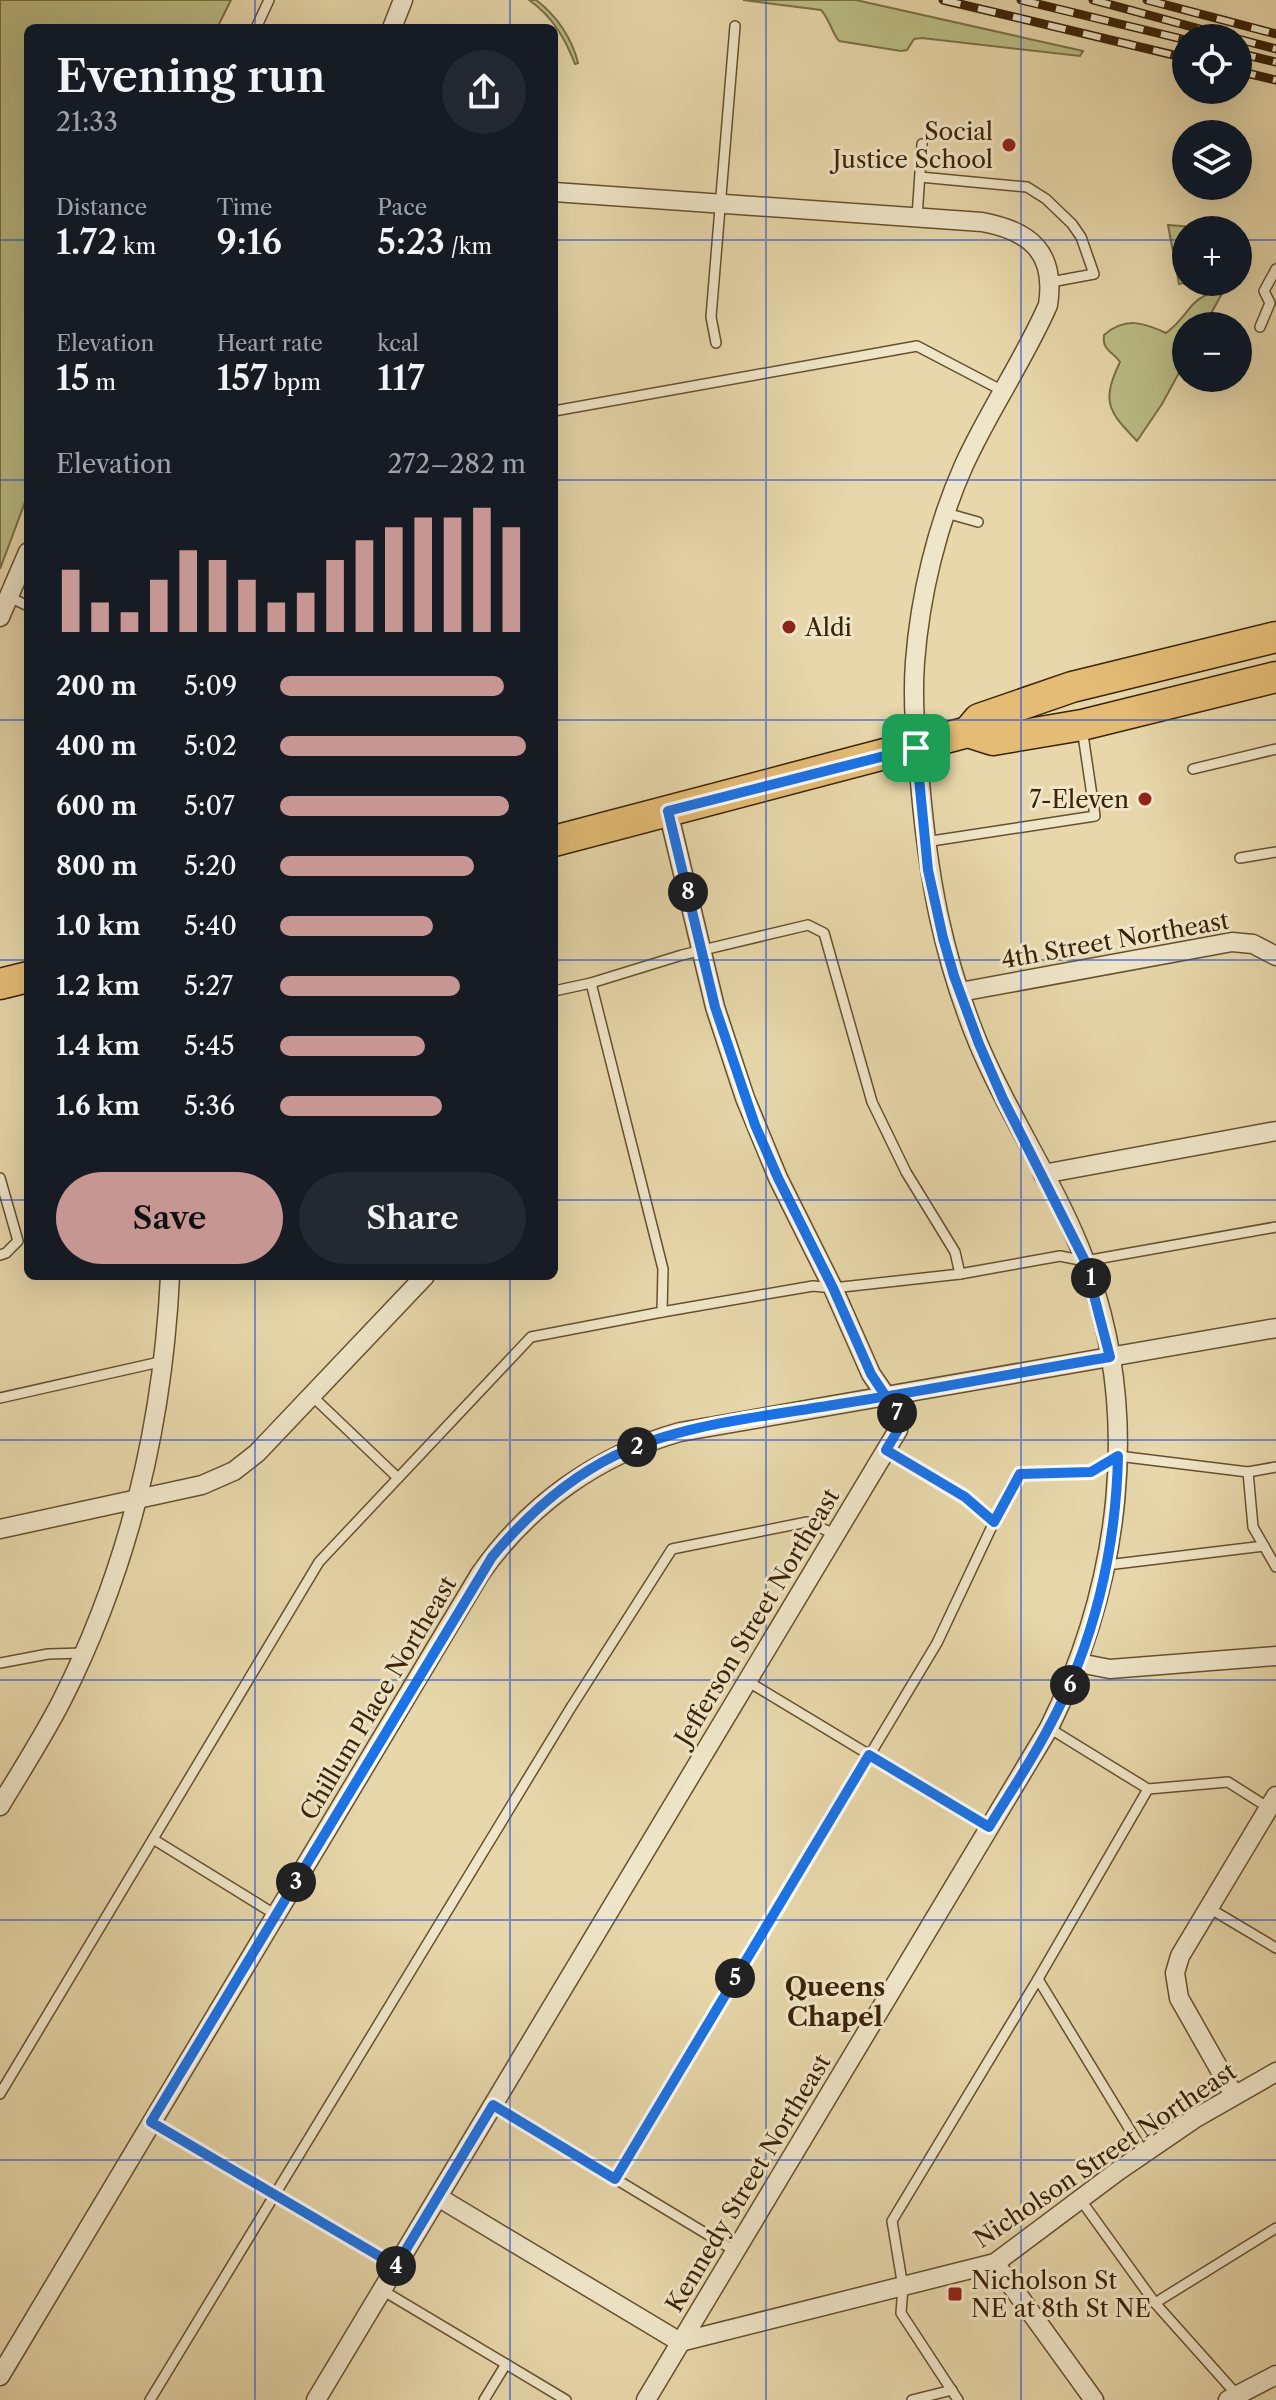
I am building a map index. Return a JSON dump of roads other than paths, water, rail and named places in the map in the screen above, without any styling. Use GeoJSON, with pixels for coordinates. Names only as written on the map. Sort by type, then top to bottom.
{"type":"FeatureCollection","features":[{"type":"Feature","properties":{"kind":"main road"},"geometry":{"type":"LineString","coordinates":[[558,840],[916,748],[968,732],[979,719],[1072,687],[1276,637]]}},
{"type":"Feature","properties":{"kind":"main road"},"geometry":{"type":"LineString","coordinates":[[968,732],[993,740],[1082,725],[1276,677]]}},
{"type":"Feature","properties":{"kind":"main road"},"geometry":{"type":"LineString","coordinates":[[0,984],[24,978]]}},
{"type":"Feature","properties":{"kind":"street"},"geometry":{"type":"LineString","coordinates":[[394,24],[403,0]]}},
{"type":"Feature","properties":{"kind":"street"},"geometry":{"type":"LineString","coordinates":[[558,192],[917,217],[1007,227],[1034,243],[1045,258],[1051,282]]}},
{"type":"Feature","properties":{"kind":"street","name":"Kennedy Street Northeast"},"geometry":{"type":"LineString","coordinates":[[646,2400],[1049,1728],[1079,1663],[1107,1565],[1116,1504],[1118,1456],[1110,1357],[1085,1261],[1003,1099],[960,992],[937,913],[925,842],[916,748],[914,690],[917,639],[927,584],[946,513],[964,464],[1048,305],[1051,282]]}},
{"type":"Feature","properties":{"kind":"street"},"geometry":{"type":"LineString","coordinates":[[0,617],[24,561]]}},
{"type":"Feature","properties":{"kind":"street","name":"Jefferson Street Northeast"},"geometry":{"type":"LineString","coordinates":[[316,2400],[898,1430],[895,1409],[871,1374],[762,1143],[715,1007],[668,811]]}},
{"type":"Feature","properties":{"kind":"street","name":"4th Street Northeast"},"geometry":{"type":"LineString","coordinates":[[960,992],[1232,942],[1253,944],[1276,956]]}},
{"type":"Feature","properties":{"kind":"street"},"geometry":{"type":"LineString","coordinates":[[1043,1174],[1276,1131]]}},
{"type":"Feature","properties":{"kind":"street"},"geometry":{"type":"LineString","coordinates":[[1,1804],[48,1725],[84,1653],[117,1569],[151,1444],[164,1361],[170,1280]]}},
{"type":"Feature","properties":{"kind":"street"},"geometry":{"type":"LineString","coordinates":[[0,1529],[202,1485],[234,1471],[257,1453],[421,1280]]}},
{"type":"Feature","properties":{"kind":"street","name":"Chillum Place Northeast"},"geometry":{"type":"LineString","coordinates":[[0,2376],[480,1574],[528,1517],[595,1467],[660,1438],[700,1428],[1276,1328]]}},
{"type":"Feature","properties":{"kind":"street"},"geometry":{"type":"LineString","coordinates":[[1079,1663],[1110,1669],[1276,1656]]}},
{"type":"Feature","properties":{"kind":"street"},"geometry":{"type":"LineString","coordinates":[[1234,2095],[1179,1998],[1175,1981],[1180,1956],[1272,1802]]}},
{"type":"Feature","properties":{"kind":"street","name":"Nicholson Street Northeast"},"geometry":{"type":"LineString","coordinates":[[680,2342],[995,2263],[1144,2153],[1276,2072]]}},
{"type":"Feature","properties":{"kind":"street"},"geometry":{"type":"LineString","coordinates":[[438,2197],[680,2342]]}},
{"type":"Feature","properties":{"kind":"street"},"geometry":{"type":"LineString","coordinates":[[995,2263],[1094,2400]]}},
{"type":"Feature","properties":{"kind":"street"},"geometry":{"type":"LineString","coordinates":[[1235,2398],[1276,2375]]}},
{"type":"Feature","properties":{"kind":"lane"},"geometry":{"type":"LineString","coordinates":[[258,24],[269,0]]}},
{"type":"Feature","properties":{"kind":"lane"},"geometry":{"type":"LineString","coordinates":[[716,343],[711,317],[735,26]]}},
{"type":"Feature","properties":{"kind":"lane"},"geometry":{"type":"LineString","coordinates":[[917,217],[922,144]]}},
{"type":"Feature","properties":{"kind":"lane"},"geometry":{"type":"LineString","coordinates":[[920,177],[1027,187],[1061,211],[1081,237],[1094,274],[1051,282]]}},
{"type":"Feature","properties":{"kind":"lane"},"geometry":{"type":"LineString","coordinates":[[1260,327],[1270,303],[1264,291],[1276,269]]}},
{"type":"Feature","properties":{"kind":"lane"},"geometry":{"type":"LineString","coordinates":[[558,410],[917,346],[1003,391]]}},
{"type":"Feature","properties":{"kind":"lane"},"geometry":{"type":"LineString","coordinates":[[946,513],[978,522]]}},
{"type":"Feature","properties":{"kind":"lane"},"geometry":{"type":"LineString","coordinates":[[9,597],[24,604]]}},
{"type":"Feature","properties":{"kind":"lane"},"geometry":{"type":"LineString","coordinates":[[925,842],[1095,816],[1082,725]]}},
{"type":"Feature","properties":{"kind":"lane"},"geometry":{"type":"LineString","coordinates":[[1193,769],[1276,749]]}},
{"type":"Feature","properties":{"kind":"lane"},"geometry":{"type":"LineString","coordinates":[[1240,858],[1276,852]]}},
{"type":"Feature","properties":{"kind":"lane"},"geometry":{"type":"LineString","coordinates":[[558,990],[808,925],[818,927],[824,933],[872,1102],[906,1172],[955,1252],[960,1274]]}},
{"type":"Feature","properties":{"kind":"lane"},"geometry":{"type":"LineString","coordinates":[[591,983],[663,1269],[662,1312]]}},
{"type":"Feature","properties":{"kind":"lane"},"geometry":{"type":"LineString","coordinates":[[0,1178],[18,1241],[0,1255]]}},
{"type":"Feature","properties":{"kind":"lane"},"geometry":{"type":"LineString","coordinates":[[0,2094],[319,1562],[531,1337],[813,1286],[833,1288],[960,1274],[1060,1256],[1085,1261],[1276,1227]]}},
{"type":"Feature","properties":{"kind":"lane"},"geometry":{"type":"LineString","coordinates":[[0,1398],[164,1361]]}},
{"type":"Feature","properties":{"kind":"lane"},"geometry":{"type":"LineString","coordinates":[[310,1395],[398,1478]]}},
{"type":"Feature","properties":{"kind":"lane"},"geometry":{"type":"LineString","coordinates":[[886,1450],[965,1497],[994,1522]]}},
{"type":"Feature","properties":{"kind":"lane"},"geometry":{"type":"LineString","coordinates":[[615,2179],[937,1643],[1020,1474],[1091,1472],[1118,1456],[1248,1472],[1276,1467]]}},
{"type":"Feature","properties":{"kind":"lane"},"geometry":{"type":"LineString","coordinates":[[1248,1472],[1253,1527],[1276,1567]]}},
{"type":"Feature","properties":{"kind":"lane"},"geometry":{"type":"LineString","coordinates":[[150,2400],[570,1709],[672,1549],[807,1522],[835,1534]]}},
{"type":"Feature","properties":{"kind":"lane"},"geometry":{"type":"LineString","coordinates":[[1107,1565],[1264,1546]]}},
{"type":"Feature","properties":{"kind":"lane"},"geometry":{"type":"LineString","coordinates":[[0,1663],[48,1654],[84,1653]]}},
{"type":"Feature","properties":{"kind":"lane"},"geometry":{"type":"LineString","coordinates":[[747,1681],[989,1827]]}},
{"type":"Feature","properties":{"kind":"lane"},"geometry":{"type":"LineString","coordinates":[[1049,1728],[1148,1789],[1228,1782],[1272,1802]]}},
{"type":"Feature","properties":{"kind":"lane"},"geometry":{"type":"LineString","coordinates":[[958,2400],[901,2313],[903,2287],[892,2221],[1148,1789]]}},
{"type":"Feature","properties":{"kind":"lane"},"geometry":{"type":"LineString","coordinates":[[153,1839],[276,1915]]}},
{"type":"Feature","properties":{"kind":"lane"},"geometry":{"type":"LineString","coordinates":[[1209,1908],[1276,1948]]}},
{"type":"Feature","properties":{"kind":"lane"},"geometry":{"type":"LineString","coordinates":[[1038,1979],[1144,2153]]}},
{"type":"Feature","properties":{"kind":"lane"},"geometry":{"type":"LineString","coordinates":[[493,2105],[735,2251]]}},
{"type":"Feature","properties":{"kind":"lane"},"geometry":{"type":"LineString","coordinates":[[151,2122],[396,2266]]}},
{"type":"Feature","properties":{"kind":"lane"},"geometry":{"type":"LineString","coordinates":[[1080,2199],[1155,2303],[1235,2398]]}},
{"type":"Feature","properties":{"kind":"lane"},"geometry":{"type":"LineString","coordinates":[[1155,2303],[1276,2228]]}},
{"type":"Feature","properties":{"kind":"lane"},"geometry":{"type":"LineString","coordinates":[[382,2290],[566,2400]]}},
{"type":"Feature","properties":{"kind":"lane"},"geometry":{"type":"LineString","coordinates":[[484,2400],[506,2364]]}},
{"type":"Feature","properties":{"kind":"lane"},"geometry":{"type":"LineString","coordinates":[[912,2400],[952,2390]]}},
{"type":"Feature","properties":{"kind":"railway"},"geometry":{"type":"LineString","coordinates":[[943,0],[1172,55]]}},
{"type":"Feature","properties":{"kind":"railway"},"geometry":{"type":"LineString","coordinates":[[1021,0],[1172,37]]}},
{"type":"Feature","properties":{"kind":"railway"},"geometry":{"type":"LineString","coordinates":[[1093,0],[1181,24]]}},
{"type":"Feature","properties":{"kind":"railway"},"geometry":{"type":"LineString","coordinates":[[1147,0],[1276,34]]}},
{"type":"Feature","properties":{"kind":"railway"},"geometry":{"type":"LineString","coordinates":[[1252,43],[1276,49]]}},
{"type":"Feature","properties":{"kind":"railway"},"geometry":{"type":"LineString","coordinates":[[1252,56],[1276,62]]}},
{"type":"Feature","properties":{"kind":"railway"},"geometry":{"type":"LineString","coordinates":[[1252,74],[1276,80]]}},
{"type":"Feature","properties":{"kind":"place","name":"Social Justice School"},"geometry":{"type":"Point","coordinates":[1009,145]}},
{"type":"Feature","properties":{"kind":"place","name":"Aldi"},"geometry":{"type":"Point","coordinates":[789,627]}},
{"type":"Feature","properties":{"kind":"place","name":"7-Eleven"},"geometry":{"type":"Point","coordinates":[1145,799]}},
{"type":"Feature","properties":{"kind":"place","name":"Nicholson St NE at 8th St NE"},"geometry":{"type":"Point","coordinates":[955,2294]}},
{"type":"Feature","properties":{"kind":"district","name":"Queens Chapel"},"geometry":{"type":"Point","coordinates":[835,2002]}}]}
